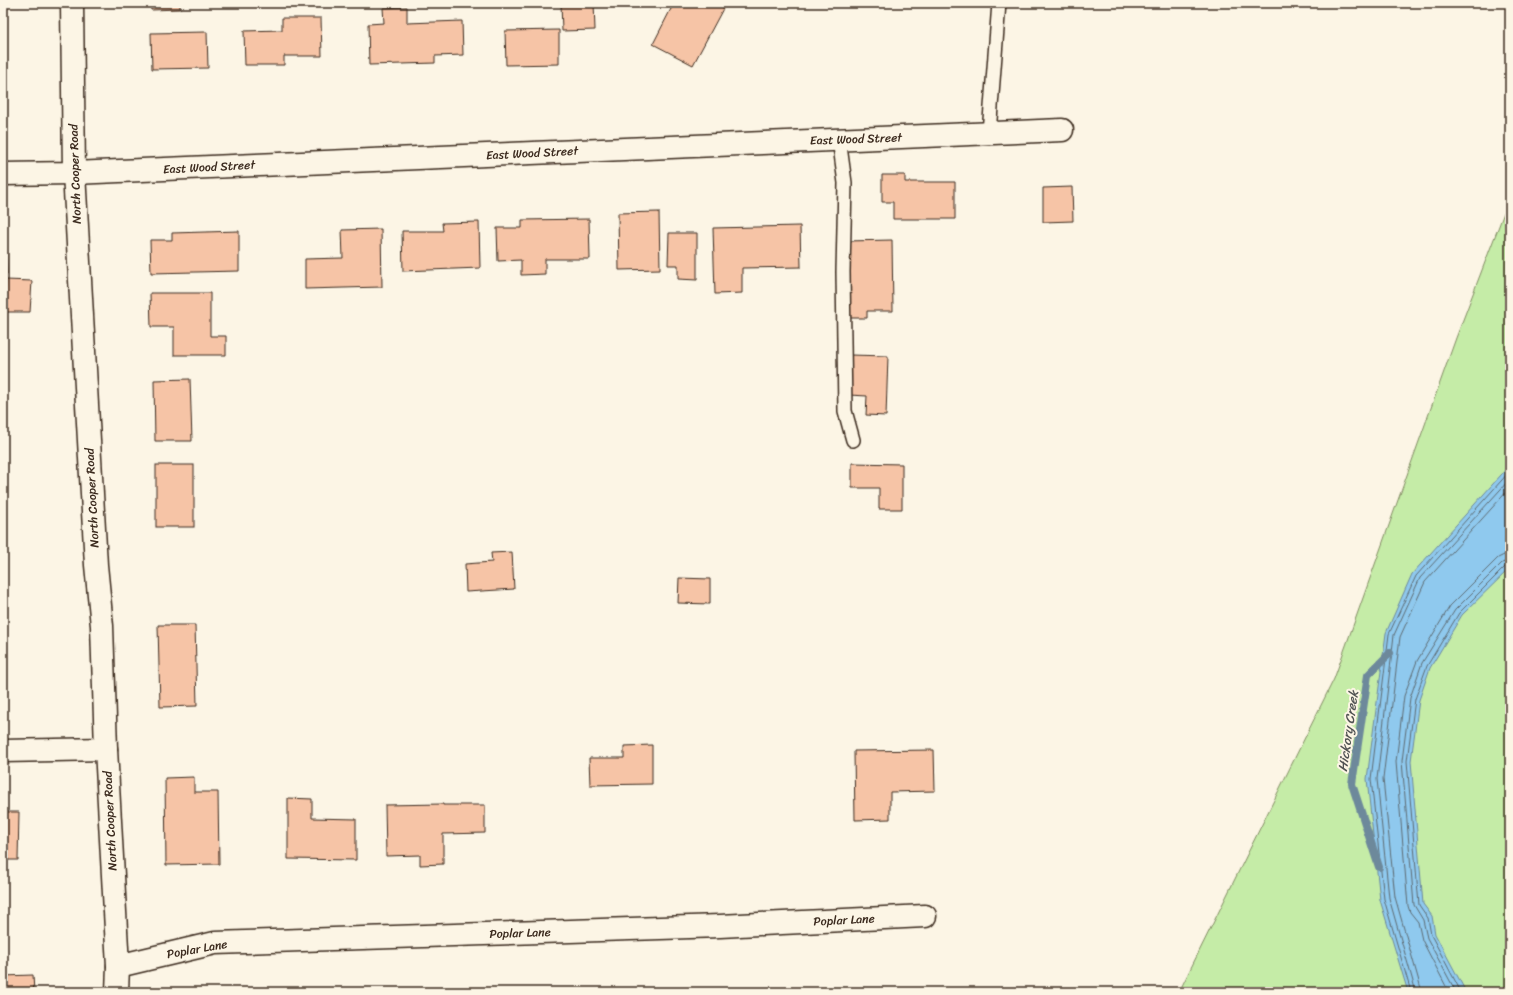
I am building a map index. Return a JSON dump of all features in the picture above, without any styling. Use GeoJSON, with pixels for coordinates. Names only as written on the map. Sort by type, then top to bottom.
{"type":"FeatureCollection","features":[{"type":"Feature","properties":{"kind":"street","name":"North Cooper Road"},"geometry":{"type":"LineString","coordinates":[[72,3],[74,173],[95,558],[102,626],[106,749],[118,966],[117,992]]}},
{"type":"Feature","properties":{"kind":"street","name":"East Wood Street"},"geometry":{"type":"LineString","coordinates":[[3,174],[74,173],[1062,130]]}},
{"type":"Feature","properties":{"kind":"street"},"geometry":{"type":"LineString","coordinates":[[3,751],[106,749]]}},
{"type":"Feature","properties":{"kind":"street","name":"Poplar Lane"},"geometry":{"type":"LineString","coordinates":[[118,966],[216,944],[727,926],[924,916]]}},
{"type":"Feature","properties":{"kind":"lane"},"geometry":{"type":"LineString","coordinates":[[989,133],[999,3]]}},
{"type":"Feature","properties":{"kind":"lane"},"geometry":{"type":"LineString","coordinates":[[840,139],[845,183],[843,272],[845,411],[853,440]]}},
{"type":"Feature","properties":{"kind":"green space"},"geometry":{"type":"Polygon","coordinates":[[[1510,197],[1510,992],[1179,992],[1334,679],[1456,338],[1510,197]]]}},
{"type":"Feature","properties":{"kind":"water"},"geometry":{"type":"Polygon","coordinates":[[[1510,465],[1510,568],[1462,615],[1430,668],[1419,700],[1411,761],[1423,904],[1432,916],[1435,934],[1466,992],[1408,992],[1380,900],[1367,779],[1386,633],[1412,574],[1510,465]]]}},
{"type":"Feature","properties":{"kind":"building"},"geometry":{"type":"Polygon","coordinates":[[[150,3],[180,3],[180,9],[151,10],[150,3]]]}},
{"type":"Feature","properties":{"kind":"building"},"geometry":{"type":"Polygon","coordinates":[[[561,3],[594,3],[595,30],[562,31],[561,3]]]}},
{"type":"Feature","properties":{"kind":"building"},"geometry":{"type":"Polygon","coordinates":[[[674,3],[726,3],[693,65],[653,44],[674,3]]]}},
{"type":"Feature","properties":{"kind":"building"},"geometry":{"type":"Polygon","coordinates":[[[407,7],[407,23],[462,21],[463,55],[435,56],[435,63],[369,65],[368,24],[384,23],[383,8],[407,7]]]}},
{"type":"Feature","properties":{"kind":"building"},"geometry":{"type":"Polygon","coordinates":[[[282,18],[321,18],[322,56],[284,56],[284,65],[245,65],[244,31],[282,30],[282,18]]]}},
{"type":"Feature","properties":{"kind":"building"},"geometry":{"type":"Polygon","coordinates":[[[559,30],[559,64],[506,65],[505,31],[559,30]]]}},
{"type":"Feature","properties":{"kind":"building"},"geometry":{"type":"Polygon","coordinates":[[[207,32],[208,68],[152,69],[151,33],[207,32]]]}},
{"type":"Feature","properties":{"kind":"building"},"geometry":{"type":"Polygon","coordinates":[[[882,175],[905,175],[905,182],[955,182],[955,219],[893,219],[893,202],[882,202],[882,175]]]}},
{"type":"Feature","properties":{"kind":"building"},"geometry":{"type":"Polygon","coordinates":[[[1072,187],[1073,221],[1043,222],[1043,188],[1072,187]]]}},
{"type":"Feature","properties":{"kind":"building"},"geometry":{"type":"Polygon","coordinates":[[[659,212],[660,269],[619,270],[618,213],[659,212]]]}},
{"type":"Feature","properties":{"kind":"building"},"geometry":{"type":"Polygon","coordinates":[[[589,219],[590,259],[545,259],[545,274],[521,275],[521,260],[498,261],[497,228],[522,228],[522,220],[589,219]]]}},
{"type":"Feature","properties":{"kind":"building"},"geometry":{"type":"Polygon","coordinates":[[[479,222],[480,268],[403,271],[402,231],[443,231],[442,223],[479,222]]]}},
{"type":"Feature","properties":{"kind":"building"},"geometry":{"type":"Polygon","coordinates":[[[800,226],[801,267],[742,268],[742,293],[715,294],[713,228],[800,226]]]}},
{"type":"Feature","properties":{"kind":"building"},"geometry":{"type":"Polygon","coordinates":[[[381,229],[382,287],[305,289],[305,259],[343,258],[342,230],[381,229]]]}},
{"type":"Feature","properties":{"kind":"building"},"geometry":{"type":"Polygon","coordinates":[[[239,231],[239,271],[151,273],[150,240],[172,240],[172,233],[239,231]]]}},
{"type":"Feature","properties":{"kind":"building"},"geometry":{"type":"Polygon","coordinates":[[[669,233],[697,233],[697,280],[678,279],[678,265],[668,265],[669,233]]]}},
{"type":"Feature","properties":{"kind":"building"},"geometry":{"type":"Polygon","coordinates":[[[3,235],[6,235],[7,274],[3,274],[3,235]]]}},
{"type":"Feature","properties":{"kind":"building"},"geometry":{"type":"Polygon","coordinates":[[[892,240],[893,311],[867,311],[867,318],[848,318],[847,241],[892,240]]]}},
{"type":"Feature","properties":{"kind":"building"},"geometry":{"type":"Polygon","coordinates":[[[6,280],[32,281],[30,312],[4,312],[6,280]]]}},
{"type":"Feature","properties":{"kind":"building"},"geometry":{"type":"Polygon","coordinates":[[[150,293],[210,293],[210,336],[226,336],[226,355],[174,355],[174,327],[151,327],[150,293]]]}},
{"type":"Feature","properties":{"kind":"building"},"geometry":{"type":"Polygon","coordinates":[[[850,355],[888,356],[886,416],[866,415],[867,396],[849,395],[850,355]]]}},
{"type":"Feature","properties":{"kind":"building"},"geometry":{"type":"Polygon","coordinates":[[[190,379],[192,441],[155,441],[154,380],[190,379]]]}},
{"type":"Feature","properties":{"kind":"building"},"geometry":{"type":"Polygon","coordinates":[[[852,463],[902,464],[902,509],[879,509],[879,488],[852,488],[852,463]]]}},
{"type":"Feature","properties":{"kind":"building"},"geometry":{"type":"Polygon","coordinates":[[[156,465],[194,465],[194,527],[156,527],[156,465]]]}},
{"type":"Feature","properties":{"kind":"building"},"geometry":{"type":"Polygon","coordinates":[[[512,552],[514,589],[466,592],[465,564],[492,562],[491,553],[512,552]]]}},
{"type":"Feature","properties":{"kind":"building"},"geometry":{"type":"Polygon","coordinates":[[[679,578],[710,579],[710,604],[678,603],[679,578]]]}},
{"type":"Feature","properties":{"kind":"building"},"geometry":{"type":"Polygon","coordinates":[[[158,625],[195,625],[197,706],[160,707],[158,625]]]}},
{"type":"Feature","properties":{"kind":"building"},"geometry":{"type":"Polygon","coordinates":[[[652,745],[652,784],[590,785],[589,758],[624,758],[624,746],[652,745]]]}},
{"type":"Feature","properties":{"kind":"building"},"geometry":{"type":"Polygon","coordinates":[[[934,750],[935,791],[890,792],[890,819],[855,820],[854,751],[934,750]]]}},
{"type":"Feature","properties":{"kind":"building"},"geometry":{"type":"Polygon","coordinates":[[[194,777],[194,792],[218,792],[219,864],[166,865],[165,778],[194,777]]]}},
{"type":"Feature","properties":{"kind":"building"},"geometry":{"type":"Polygon","coordinates":[[[288,798],[312,799],[312,818],[356,819],[356,860],[288,859],[288,798]]]}},
{"type":"Feature","properties":{"kind":"building"},"geometry":{"type":"Polygon","coordinates":[[[385,805],[485,805],[485,833],[443,834],[443,864],[420,865],[420,855],[386,856],[385,805]]]}},
{"type":"Feature","properties":{"kind":"building"},"geometry":{"type":"Polygon","coordinates":[[[3,812],[19,812],[18,860],[3,860],[3,812]]]}},
{"type":"Feature","properties":{"kind":"building"},"geometry":{"type":"Polygon","coordinates":[[[33,975],[34,992],[3,992],[3,976],[33,975]]]}},
{"type":"Feature","properties":{"kind":"waterway","name":"Hickory Creek"},"geometry":{"type":"LineString","coordinates":[[1379,867],[1352,784],[1368,675],[1390,653]]}}]}
